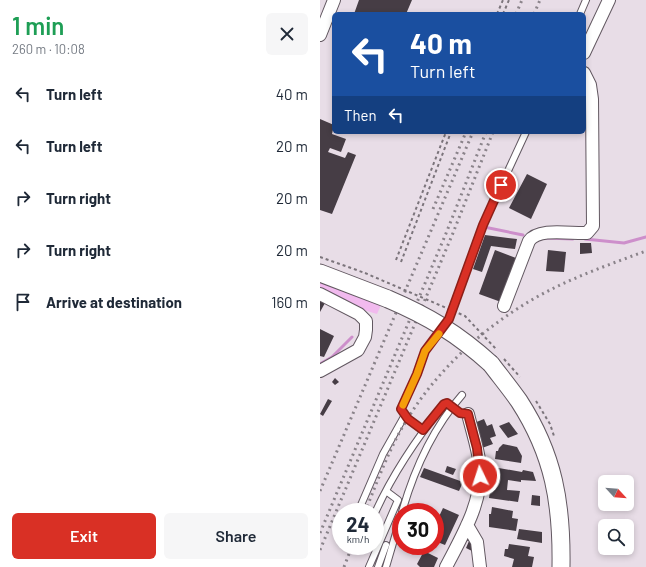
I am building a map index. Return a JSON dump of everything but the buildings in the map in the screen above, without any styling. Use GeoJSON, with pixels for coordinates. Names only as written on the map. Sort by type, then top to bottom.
{"type":"FeatureCollection","features":[{"type":"Feature","properties":{"kind":"main road"},"geometry":{"type":"LineString","coordinates":[[320,273],[388,299],[438,323],[458,336],[490,364],[518,400],[543,447],[556,486],[561,517],[561,567]]}},
{"type":"Feature","properties":{"kind":"street"},"geometry":{"type":"LineString","coordinates":[[320,35],[334,0]]}},
{"type":"Feature","properties":{"kind":"street"},"geometry":{"type":"LineString","coordinates":[[586,49],[609,0]]}},
{"type":"Feature","properties":{"kind":"street"},"geometry":{"type":"LineString","coordinates":[[504,306],[529,240],[533,236],[541,232],[587,233],[593,226],[592,99],[590,85],[586,77]]}},
{"type":"Feature","properties":{"kind":"street"},"geometry":{"type":"LineString","coordinates":[[320,294],[358,314],[366,321],[366,330],[365,337],[358,350],[320,372]]}},
{"type":"Feature","properties":{"kind":"street"},"geometry":{"type":"LineString","coordinates":[[446,567],[467,525],[475,505],[479,485],[480,466],[468,414]]}},
{"type":"Feature","properties":{"kind":"street"},"geometry":{"type":"LineString","coordinates":[[467,525],[477,542],[480,567]]}},
{"type":"Feature","properties":{"kind":"lane"},"geometry":{"type":"LineString","coordinates":[[581,12],[586,0]]}},
{"type":"Feature","properties":{"kind":"lane"},"geometry":{"type":"LineString","coordinates":[[423,430],[408,419],[401,409],[417,374],[420,362],[430,343],[449,319],[483,225],[525,134]]}},
{"type":"Feature","properties":{"kind":"lane"},"geometry":{"type":"LineString","coordinates":[[405,503],[410,485],[419,464],[452,407],[462,395]]}},
{"type":"Feature","properties":{"kind":"lane"},"geometry":{"type":"LineString","coordinates":[[380,503],[402,461],[423,430],[444,404],[447,403],[460,413],[468,414]]}},
{"type":"Feature","properties":{"kind":"lane"},"geometry":{"type":"LineString","coordinates":[[362,503],[383,454],[406,415]]}},
{"type":"Feature","properties":{"kind":"lane"},"geometry":{"type":"LineString","coordinates":[[370,567],[398,500],[386,491]]}},
{"type":"Feature","properties":{"kind":"lane"},"geometry":{"type":"LineString","coordinates":[[378,567],[392,537]]}},
{"type":"Feature","properties":{"kind":"lane"},"geometry":{"type":"LineString","coordinates":[[386,567],[388,547]]}},
{"type":"Feature","properties":{"kind":"path"},"geometry":{"type":"LineString","coordinates":[[498,12],[503,0]]}},
{"type":"Feature","properties":{"kind":"path"},"geometry":{"type":"LineString","coordinates":[[504,12],[509,0]]}},
{"type":"Feature","properties":{"kind":"path"},"geometry":{"type":"LineString","coordinates":[[396,260],[445,134]]}},
{"type":"Feature","properties":{"kind":"path"},"geometry":{"type":"LineString","coordinates":[[400,262],[451,134]]}},
{"type":"Feature","properties":{"kind":"path"},"geometry":{"type":"LineString","coordinates":[[320,257],[365,273]]}},
{"type":"Feature","properties":{"kind":"shaded area"},"geometry":{"type":"Polygon","coordinates":[[[320,281],[381,305],[377,314],[360,309],[320,289],[320,281]]]}},
{"type":"Feature","properties":{"kind":"waterway"},"geometry":{"type":"LineString","coordinates":[[484,227],[523,235]]}},
{"type":"Feature","properties":{"kind":"waterway"},"geometry":{"type":"LineString","coordinates":[[585,239],[624,243],[646,237]]}},
{"type":"Feature","properties":{"kind":"waterway"},"geometry":{"type":"LineString","coordinates":[[545,238],[573,239]]}},
{"type":"Feature","properties":{"kind":"waterway"},"geometry":{"type":"LineString","coordinates":[[320,364],[332,357],[352,337]]}},
{"type":"Feature","properties":{"kind":"railway"},"geometry":{"type":"LineString","coordinates":[[517,12],[522,0]]}},
{"type":"Feature","properties":{"kind":"railway"},"geometry":{"type":"LineString","coordinates":[[535,12],[540,0]]}},
{"type":"Feature","properties":{"kind":"railway"},"geometry":{"type":"LineString","coordinates":[[433,209],[465,134]]}},
{"type":"Feature","properties":{"kind":"railway"},"geometry":{"type":"LineString","coordinates":[[320,491],[472,134]]}},
{"type":"Feature","properties":{"kind":"railway"},"geometry":{"type":"LineString","coordinates":[[320,533],[447,231],[485,134]]}},
{"type":"Feature","properties":{"kind":"railway"},"geometry":{"type":"LineString","coordinates":[[320,550],[453,233],[492,134]]}},
{"type":"Feature","properties":{"kind":"railway"},"geometry":{"type":"LineString","coordinates":[[369,503],[396,439],[410,415],[444,370],[464,350],[508,315],[532,300],[578,277],[646,251]]}},
{"type":"Feature","properties":{"kind":"railway"},"geometry":{"type":"LineString","coordinates":[[344,567],[349,555]]}},
{"type":"Feature","properties":{"kind":"slow traffic"},"geometry":{"type":"LineString","coordinates":[[403,405],[417,374],[425,351],[430,343],[439,334]]}},
{"type":"Feature","properties":{"kind":"route"},"geometry":{"type":"LineString","coordinates":[[480,476],[477,448],[468,414],[460,413],[447,403],[444,404],[423,430],[408,419],[401,409],[417,374],[425,351],[449,319],[483,225],[501,185]]}}]}
